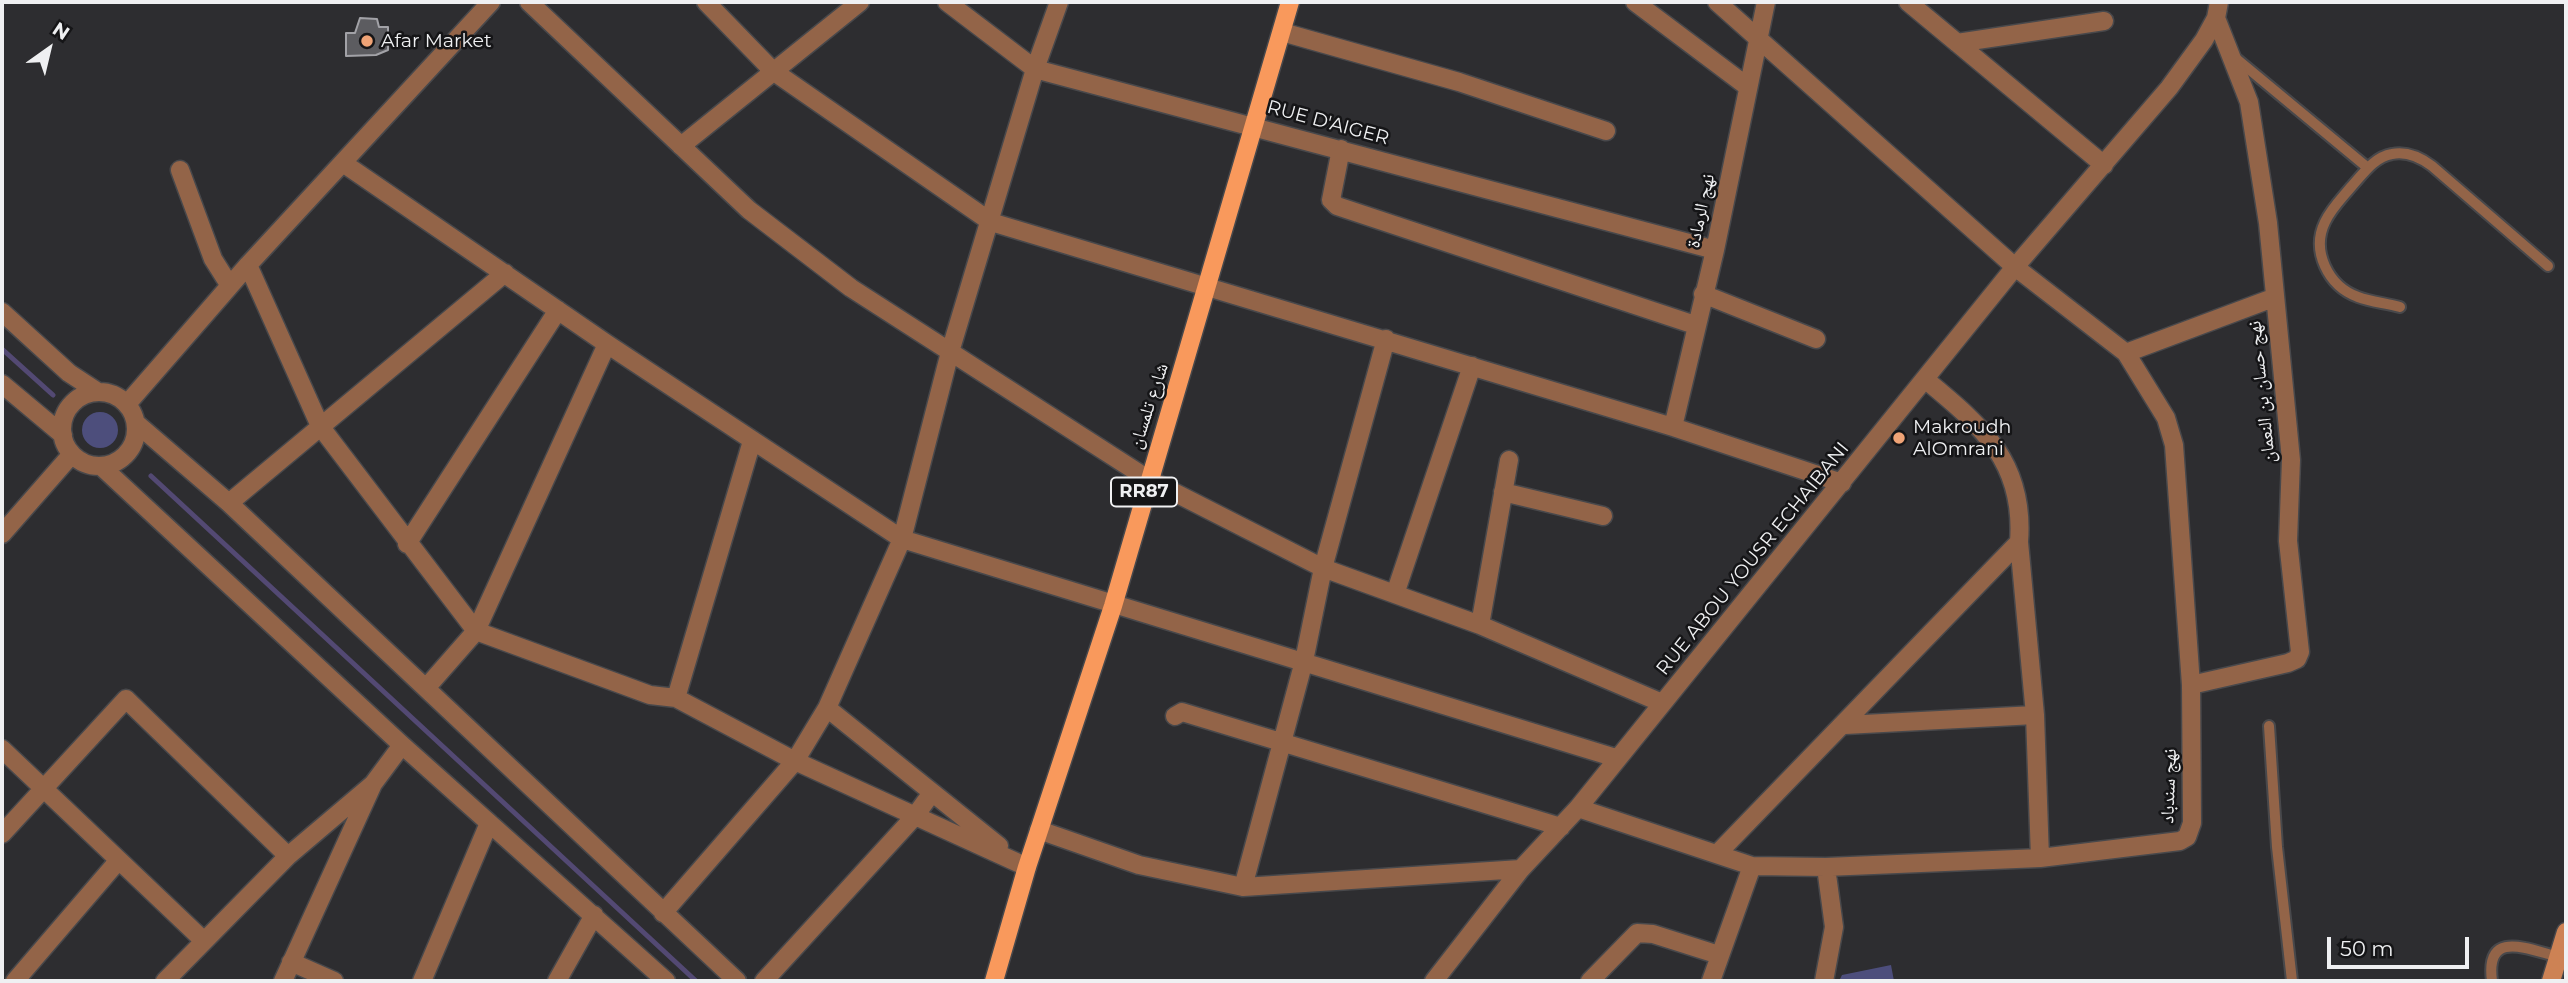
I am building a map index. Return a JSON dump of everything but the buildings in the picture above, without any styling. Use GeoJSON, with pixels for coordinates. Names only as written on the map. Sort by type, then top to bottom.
{"type":"FeatureCollection","features":[{"type":"Feature","properties":{"kind":"main road","name":"شارع تلمسان"},"geometry":{"type":"LineString","coordinates":[[994,981],[1027,867],[1113,606],[1148,479],[1208,288],[1290,2]]}},
{"type":"Feature","properties":{"kind":"street"},"geometry":{"type":"LineString","coordinates":[[127,404],[248,265],[491,2]]}},
{"type":"Feature","properties":{"kind":"street"},"geometry":{"type":"LineString","coordinates":[[529,2],[749,210],[851,288],[1148,479],[1323,568],[1480,625],[1662,703]]}},
{"type":"Feature","properties":{"kind":"street"},"geometry":{"type":"LineString","coordinates":[[706,2],[773,71],[991,222],[1673,427],[1842,483]]}},
{"type":"Feature","properties":{"kind":"street"},"geometry":{"type":"LineString","coordinates":[[681,146],[860,2]]}},
{"type":"Feature","properties":{"kind":"street","name":"RUE D'AIGER"},"geometry":{"type":"LineString","coordinates":[[947,2],[1035,69],[1254,125],[1715,250]]}},
{"type":"Feature","properties":{"kind":"street"},"geometry":{"type":"LineString","coordinates":[[663,913],[794,761],[827,708],[902,539],[950,352],[1035,69],[1059,2]]}},
{"type":"Feature","properties":{"kind":"street"},"geometry":{"type":"LineString","coordinates":[[1635,2],[1748,87]]}},
{"type":"Feature","properties":{"kind":"street","name":"نهج سندباد"},"geometry":{"type":"LineString","coordinates":[[1578,807],[1752,866],[1826,867],[2040,858],[2180,841],[2187,836],[2192,822],[2191,684],[2174,445],[2166,418],[2126,354],[2015,267],[1759,36],[1717,2]]}},
{"type":"Feature","properties":{"kind":"street","name":"نهج الرمادة"},"geometry":{"type":"LineString","coordinates":[[1673,427],[1695,325],[1715,250],[1766,2]]}},
{"type":"Feature","properties":{"kind":"street"},"geometry":{"type":"LineString","coordinates":[[1908,2],[2104,165]]}},
{"type":"Feature","properties":{"kind":"street","name":"نهج حسان بن النعمان"},"geometry":{"type":"LineString","coordinates":[[2191,684],[2288,663],[2297,659],[2300,652],[2288,541],[2291,460],[2273,298],[2268,223],[2249,102],[2217,10]]}},
{"type":"Feature","properties":{"kind":"street","name":"نهج حسان بن النعمان"},"geometry":{"type":"LineString","coordinates":[[2104,165],[2169,88],[2217,10]]}},
{"type":"Feature","properties":{"kind":"street"},"geometry":{"type":"LineString","coordinates":[[1957,43],[2104,21]]}},
{"type":"Feature","properties":{"kind":"street"},"geometry":{"type":"LineString","coordinates":[[1282,32],[1459,82],[1606,131]]}},
{"type":"Feature","properties":{"kind":"street"},"geometry":{"type":"LineString","coordinates":[[1341,149],[1331,190],[1331,200],[1337,206],[1695,325]]}},
{"type":"Feature","properties":{"kind":"street"},"geometry":{"type":"LineString","coordinates":[[343,163],[607,344],[902,539],[1113,606],[1304,661],[1616,758]]}},
{"type":"Feature","properties":{"kind":"street","name":"RUE ABOU YOUSR ECHAIBANI"},"geometry":{"type":"LineString","coordinates":[[1434,981],[1521,869],[1578,807],[2015,267],[2104,165]]}},
{"type":"Feature","properties":{"kind":"street"},"geometry":{"type":"LineString","coordinates":[[180,170],[213,259],[230,286]]}},
{"type":"Feature","properties":{"kind":"street"},"geometry":{"type":"LineString","coordinates":[[248,265],[320,426],[407,544],[476,631],[650,695],[676,698],[794,761],[1027,867]]}},
{"type":"Feature","properties":{"kind":"street"},"geometry":{"type":"LineString","coordinates":[[229,503],[505,273]]}},
{"type":"Feature","properties":{"kind":"street"},"geometry":{"type":"LineString","coordinates":[[1703,294],[1816,339]]}},
{"type":"Feature","properties":{"kind":"street"},"geometry":{"type":"LineString","coordinates":[[2126,354],[2273,298]]}},
{"type":"Feature","properties":{"kind":"street"},"geometry":{"type":"LineString","coordinates":[[407,544],[558,310]]}},
{"type":"Feature","properties":{"kind":"street"},"geometry":{"type":"LineString","coordinates":[[2,312],[69,373],[98,392]]}},
{"type":"Feature","properties":{"kind":"street"},"geometry":{"type":"LineString","coordinates":[[1243,887],[1304,661],[1323,568],[1386,339]]}},
{"type":"Feature","properties":{"kind":"street"},"geometry":{"type":"LineString","coordinates":[[426,688],[476,631],[607,344]]}},
{"type":"Feature","properties":{"kind":"street"},"geometry":{"type":"LineString","coordinates":[[1395,594],[1472,366]]}},
{"type":"Feature","properties":{"kind":"street"},"geometry":{"type":"LineString","coordinates":[[1926,380],[1969,415],[1997,447],[2015,480],[2021,519],[2019,542],[2035,715],[2040,858]]}},
{"type":"Feature","properties":{"kind":"street"},"geometry":{"type":"LineString","coordinates":[[2,384],[63,435],[72,454],[90,465],[101,466],[121,460],[128,453],[136,433],[136,423]]}},
{"type":"Feature","properties":{"kind":"street"},"geometry":{"type":"LineString","coordinates":[[63,435],[65,414],[70,405],[88,393],[109,393],[127,404],[136,423],[229,503],[737,981]]}},
{"type":"Feature","properties":{"kind":"street"},"geometry":{"type":"LineString","coordinates":[[676,698],[752,441]]}},
{"type":"Feature","properties":{"kind":"street"},"geometry":{"type":"LineString","coordinates":[[2,534],[72,454]]}},
{"type":"Feature","properties":{"kind":"street"},"geometry":{"type":"LineString","coordinates":[[1480,625],[1509,460]]}},
{"type":"Feature","properties":{"kind":"street"},"geometry":{"type":"LineString","coordinates":[[101,466],[402,745],[666,981]]}},
{"type":"Feature","properties":{"kind":"street"},"geometry":{"type":"LineString","coordinates":[[1503,492],[1604,516]]}},
{"type":"Feature","properties":{"kind":"street"},"geometry":{"type":"LineString","coordinates":[[1718,853],[1845,725],[2019,542]]}},
{"type":"Feature","properties":{"kind":"street"},"geometry":{"type":"LineString","coordinates":[[2,834],[126,699],[288,856]]}},
{"type":"Feature","properties":{"kind":"street"},"geometry":{"type":"LineString","coordinates":[[827,708],[931,794],[1027,867]]}},
{"type":"Feature","properties":{"kind":"street"},"geometry":{"type":"LineString","coordinates":[[1175,716],[1182,712],[1281,740],[1561,827]]}},
{"type":"Feature","properties":{"kind":"street"},"geometry":{"type":"LineString","coordinates":[[1845,725],[2035,715]]}},
{"type":"Feature","properties":{"kind":"street"},"geometry":{"type":"LineString","coordinates":[[283,981],[373,784],[402,745]]}},
{"type":"Feature","properties":{"kind":"street"},"geometry":{"type":"LineString","coordinates":[[2,749],[204,940]]}},
{"type":"Feature","properties":{"kind":"street"},"geometry":{"type":"LineString","coordinates":[[165,981],[288,856],[373,784]]}},
{"type":"Feature","properties":{"kind":"street"},"geometry":{"type":"LineString","coordinates":[[764,981],[915,816],[931,794]]}},
{"type":"Feature","properties":{"kind":"street"},"geometry":{"type":"LineString","coordinates":[[422,981],[489,823]]}},
{"type":"Feature","properties":{"kind":"street"},"geometry":{"type":"LineString","coordinates":[[1039,830],[1139,865],[1243,887],[1521,869]]}},
{"type":"Feature","properties":{"kind":"street"},"geometry":{"type":"LineString","coordinates":[[15,981],[118,861]]}},
{"type":"Feature","properties":{"kind":"street"},"geometry":{"type":"LineString","coordinates":[[1711,981],[1752,866]]}},
{"type":"Feature","properties":{"kind":"street"},"geometry":{"type":"LineString","coordinates":[[1824,981],[1834,927],[1826,867]]}},
{"type":"Feature","properties":{"kind":"street"},"geometry":{"type":"LineString","coordinates":[[557,981],[593,915]]}},
{"type":"Feature","properties":{"kind":"street"},"geometry":{"type":"LineString","coordinates":[[2551,981],[2566,932]]}},
{"type":"Feature","properties":{"kind":"street"},"geometry":{"type":"LineString","coordinates":[[1590,981],[1637,933],[1653,934],[1719,955]]}},
{"type":"Feature","properties":{"kind":"street"},"geometry":{"type":"LineString","coordinates":[[291,962],[334,981]]}},
{"type":"Feature","properties":{"kind":"lane"},"geometry":{"type":"LineString","coordinates":[[2233,56],[2368,168]]}},
{"type":"Feature","properties":{"kind":"lane"},"geometry":{"type":"LineString","coordinates":[[2400,306],[2357,297],[2341,288],[2329,275],[2321,258],[2320,240],[2324,222],[2368,168],[2380,158],[2394,153],[2421,158],[2548,266]]}},
{"type":"Feature","properties":{"kind":"lane"},"geometry":{"type":"LineString","coordinates":[[2269,726],[2277,847],[2292,981]]}},
{"type":"Feature","properties":{"kind":"lane"},"geometry":{"type":"LineString","coordinates":[[2492,981],[2489,963],[2497,950],[2508,945],[2559,957]]}},
{"type":"Feature","properties":{"kind":"shaded area"},"geometry":{"type":"Polygon","coordinates":[[[100,412],[113,417],[118,430],[113,443],[100,448],[87,443],[82,430],[87,417],[100,412]]]}},
{"type":"Feature","properties":{"kind":"shaded area"},"geometry":{"type":"Polygon","coordinates":[[[1891,965],[1894,981],[1839,981],[1842,975],[1891,965]]]}},
{"type":"Feature","properties":{"kind":"waterway"},"geometry":{"type":"LineString","coordinates":[[2,349],[53,395]]}},
{"type":"Feature","properties":{"kind":"waterway"},"geometry":{"type":"LineString","coordinates":[[151,476],[696,981]]}},
{"type":"Feature","properties":{"kind":"place","name":"Afar Market"},"geometry":{"type":"Point","coordinates":[367,41]}},
{"type":"Feature","properties":{"kind":"place","name":"Makroudh AlOmrani"},"geometry":{"type":"Point","coordinates":[1899,438]}}]}
